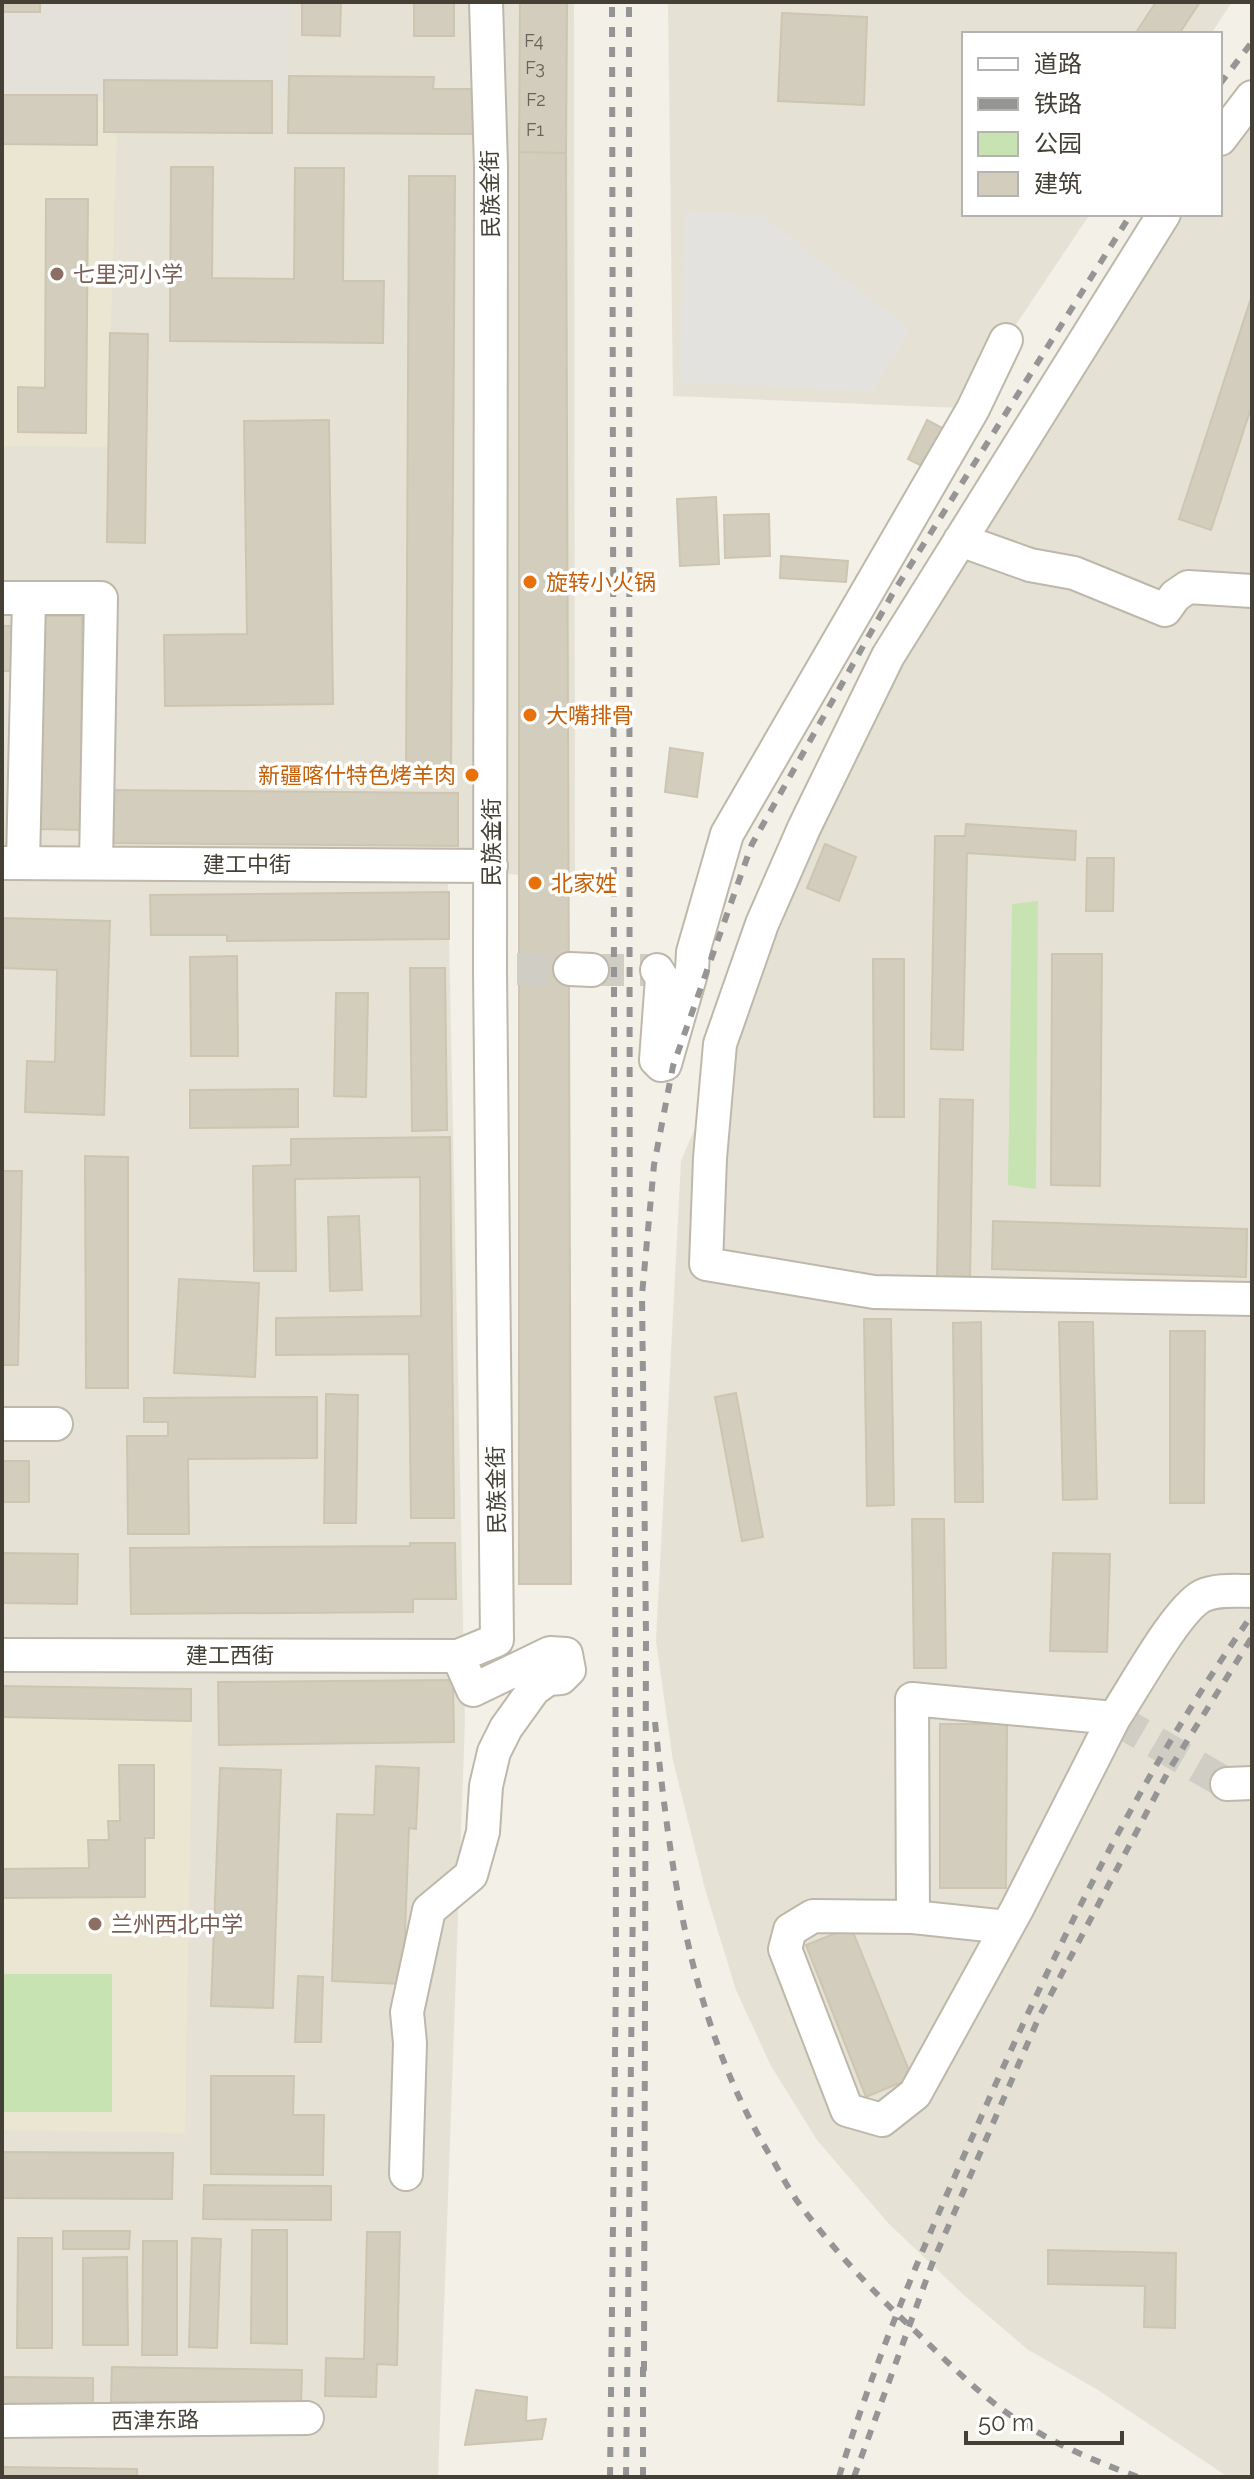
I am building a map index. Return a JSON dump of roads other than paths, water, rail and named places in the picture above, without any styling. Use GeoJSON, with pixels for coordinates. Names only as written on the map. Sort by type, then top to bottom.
{"type":"FeatureCollection","features":[{"type":"Feature","properties":{"kind":"street","name":"民族金街"},"geometry":{"type":"LineString","coordinates":[[458,1656],[497,1640],[504,970],[491,866],[491,167],[486,2]]}},
{"type":"Feature","properties":{"kind":"street"},"geometry":{"type":"LineString","coordinates":[[1222,136],[1252,97]]}},
{"type":"Feature","properties":{"kind":"street"},"geometry":{"type":"LineString","coordinates":[[1163,216],[888,656],[804,828],[762,924],[720,1044],[710,1158],[706,1264],[874,1292],[1252,1299]]}},
{"type":"Feature","properties":{"kind":"street"},"geometry":{"type":"LineString","coordinates":[[657,970],[662,978],[656,1060],[661,1065],[665,1064],[692,970],[693,952],[727,834],[965,422],[1006,340]]}},
{"type":"Feature","properties":{"kind":"street"},"geometry":{"type":"LineString","coordinates":[[960,540],[1030,565],[1074,573],[1165,610],[1175,596],[1188,587],[1252,591]]}},
{"type":"Feature","properties":{"kind":"street"},"geometry":{"type":"LineString","coordinates":[[12,863],[15,598],[101,598],[96,863]]}},
{"type":"Feature","properties":{"kind":"street","name":"建工中街"},"geometry":{"type":"LineString","coordinates":[[12,863],[491,866]]}},
{"type":"Feature","properties":{"kind":"street"},"geometry":{"type":"LineString","coordinates":[[2,1424],[56,1424]]}},
{"type":"Feature","properties":{"kind":"street"},"geometry":{"type":"LineString","coordinates":[[1007,1927],[913,1917],[813,1916],[790,1930],[785,1949],[847,2110],[882,2120],[915,2094],[1007,1927],[1114,1718],[1186,1608],[1204,1595],[1220,1591],[1252,1591]]}},
{"type":"Feature","properties":{"kind":"street"},"geometry":{"type":"LineString","coordinates":[[406,2174],[410,2043],[407,2012],[429,1910],[471,1875],[483,1832],[486,1786],[494,1752],[506,1728],[534,1689],[548,1679],[561,1678],[569,1670],[566,1654],[550,1653],[473,1690],[458,1656]]}},
{"type":"Feature","properties":{"kind":"street","name":"建工西街"},"geometry":{"type":"LineString","coordinates":[[2,1655],[458,1656]]}},
{"type":"Feature","properties":{"kind":"street"},"geometry":{"type":"LineString","coordinates":[[913,1917],[912,1699],[1114,1718]]}},
{"type":"Feature","properties":{"kind":"street","name":"西津东路"},"geometry":{"type":"LineString","coordinates":[[2,2421],[307,2418]]}},
{"type":"Feature","properties":{"kind":"tunnel"},"geometry":{"type":"LineString","coordinates":[[517,969],[570,969]]}},
{"type":"Feature","properties":{"kind":"tunnel"},"geometry":{"type":"LineString","coordinates":[[592,970],[657,970]]}},
{"type":"Feature","properties":{"kind":"tunnel"},"geometry":{"type":"LineString","coordinates":[[1114,1718],[1227,1784]]}},
{"type":"Feature","properties":{"kind":"railway"},"geometry":{"type":"LineString","coordinates":[[610,2477],[616,1971],[612,2]]}},
{"type":"Feature","properties":{"kind":"railway"},"geometry":{"type":"LineString","coordinates":[[626,2477],[633,1892],[630,1697],[629,2]]}},
{"type":"Feature","properties":{"kind":"railway"},"geometry":{"type":"LineString","coordinates":[[1222,81],[1252,42]]}},
{"type":"Feature","properties":{"kind":"railway"},"geometry":{"type":"LineString","coordinates":[[644,2371],[646,1635],[642,1295],[654,1165],[673,1066],[752,844],[893,593],[1130,216]]}},
{"type":"Feature","properties":{"kind":"railway"},"geometry":{"type":"LineString","coordinates":[[839,2477],[901,2303],[1035,1999],[1135,1802],[1172,1738],[1252,1615]]}},
{"type":"Feature","properties":{"kind":"railway"},"geometry":{"type":"LineString","coordinates":[[854,2477],[932,2264],[1039,2017],[1169,1770],[1252,1637]]}},
{"type":"Feature","properties":{"kind":"railway"},"geometry":{"type":"LineString","coordinates":[[655,1722],[678,1894],[704,2004],[746,2111],[791,2192],[828,2241],[869,2286],[987,2397],[1013,2417],[1058,2443],[1138,2477]]}},
{"type":"Feature","properties":{"kind":"railway"},"geometry":{"type":"LineString","coordinates":[[643,2361],[643,2477]]}},
{"type":"Feature","properties":{"kind":"place","name":"七里河小学"},"geometry":{"type":"Point","coordinates":[57,274]}},
{"type":"Feature","properties":{"kind":"place","name":"旋转小火锅"},"geometry":{"type":"Point","coordinates":[530,582]}},
{"type":"Feature","properties":{"kind":"place","name":"大嘴排骨"},"geometry":{"type":"Point","coordinates":[530,715]}},
{"type":"Feature","properties":{"kind":"place","name":"新疆喀什特色烤羊肉"},"geometry":{"type":"Point","coordinates":[472,775]}},
{"type":"Feature","properties":{"kind":"place","name":"北家姓"},"geometry":{"type":"Point","coordinates":[535,883]}},
{"type":"Feature","properties":{"kind":"place","name":"兰州西北中学"},"geometry":{"type":"Point","coordinates":[95,1924]}}]}
